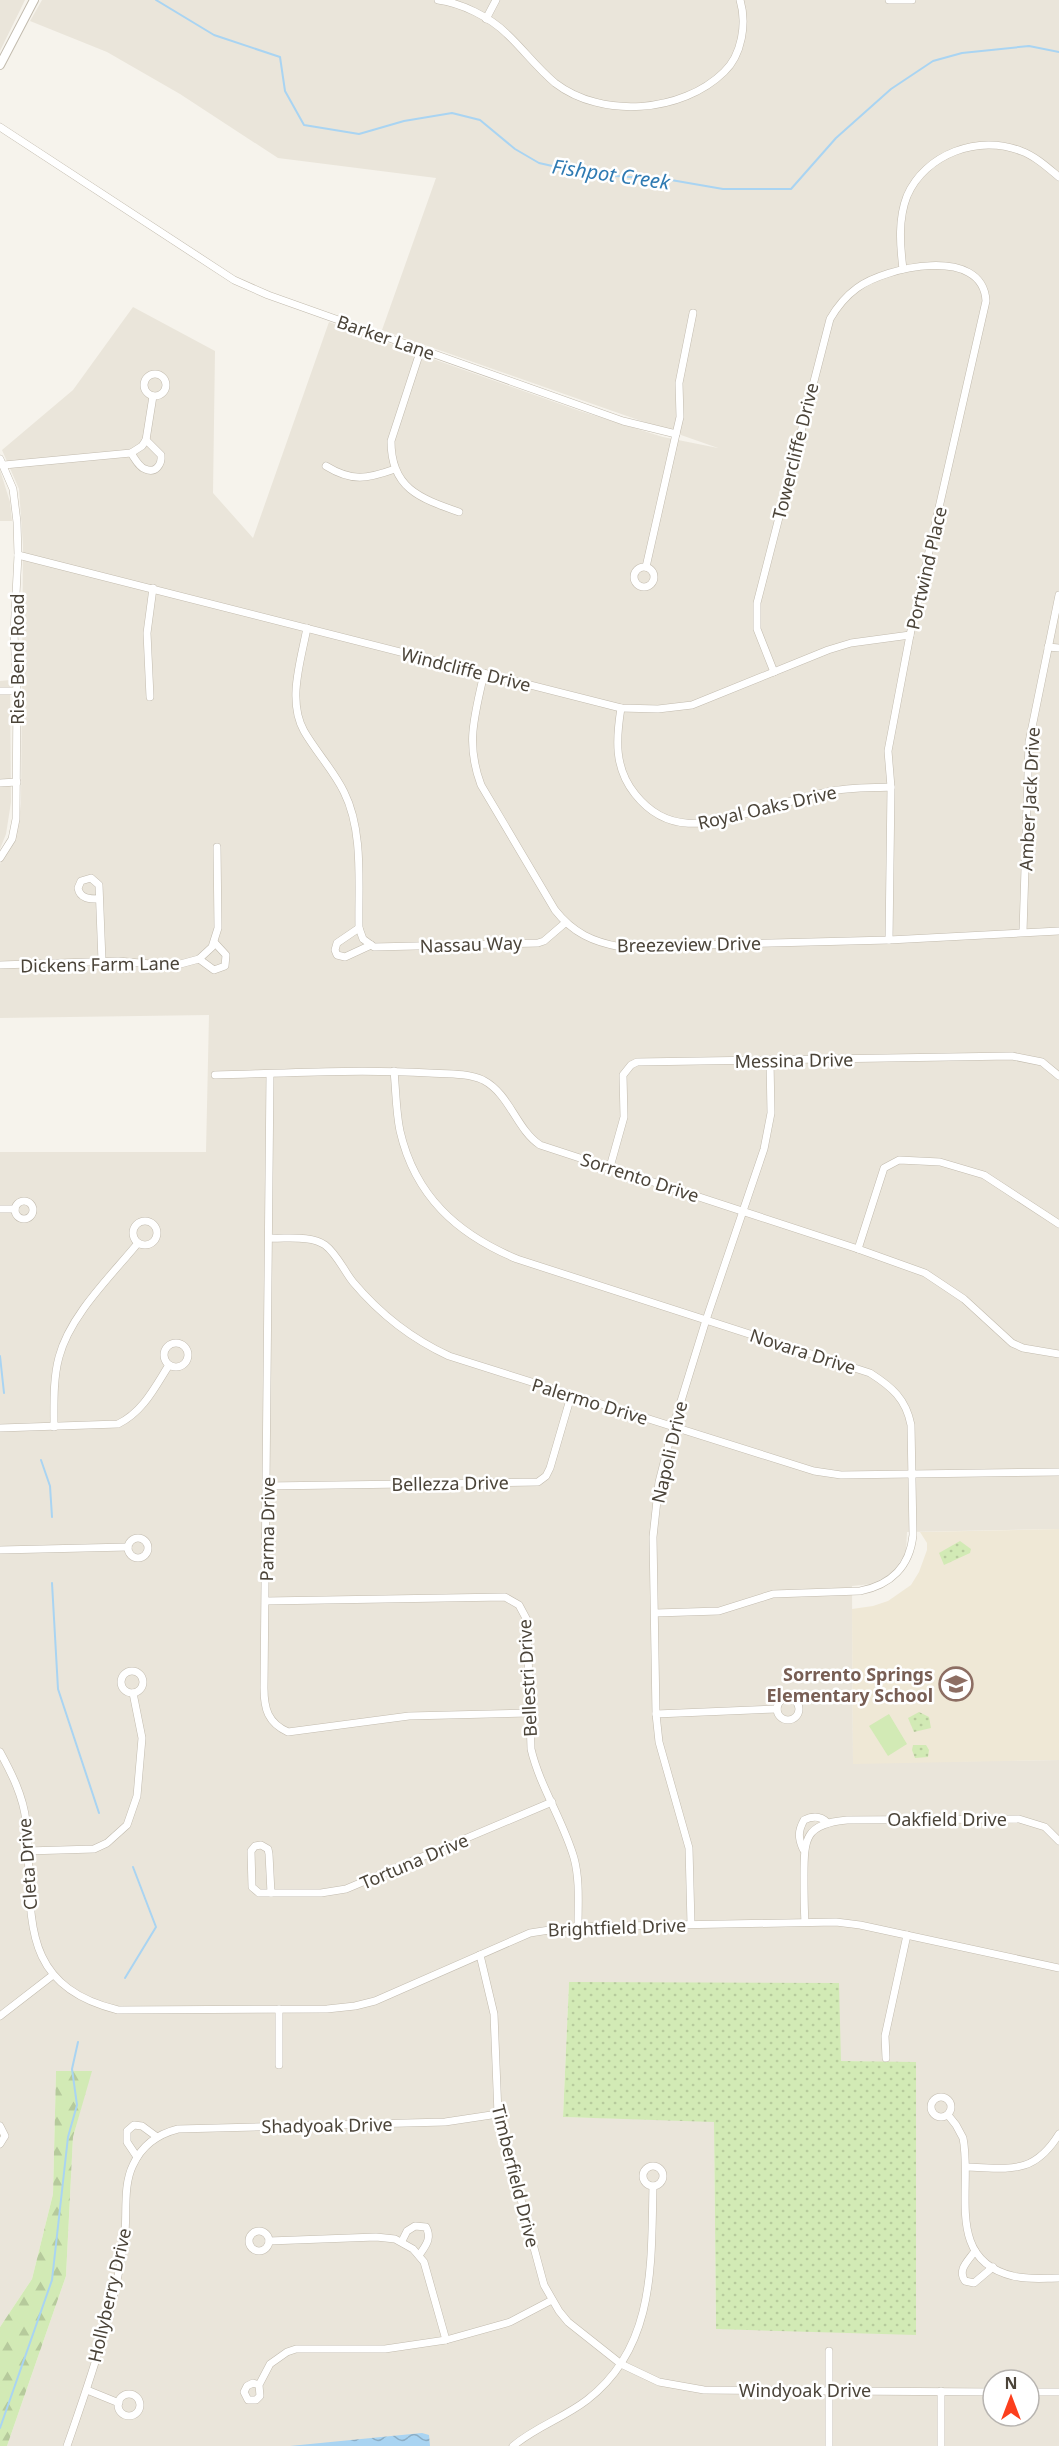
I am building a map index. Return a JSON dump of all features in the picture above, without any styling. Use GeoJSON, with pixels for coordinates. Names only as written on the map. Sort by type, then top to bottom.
{"type":"FeatureCollection","features":[{"type":"Feature","properties":{"kind":"street"},"geometry":{"type":"LineString","coordinates":[[0,65],[34,0]]}},
{"type":"Feature","properties":{"kind":"street"},"geometry":{"type":"LineString","coordinates":[[438,0],[459,5],[504,31],[556,84],[598,102],[648,107],[698,91],[726,70],[740,43],[744,13],[740,0]]}},
{"type":"Feature","properties":{"kind":"street"},"geometry":{"type":"LineString","coordinates":[[486,20],[496,0]]}},
{"type":"Feature","properties":{"kind":"street"},"geometry":{"type":"LineString","coordinates":[[889,0],[912,0]]}},
{"type":"Feature","properties":{"kind":"street","name":"Barker Lane"},"geometry":{"type":"LineString","coordinates":[[0,127],[234,280],[268,295],[623,421],[676,435]]}},
{"type":"Feature","properties":{"kind":"street"},"geometry":{"type":"LineString","coordinates":[[903,269],[901,229],[907,197],[915,181],[925,170],[949,154],[965,148],[989,145],[1019,150],[1040,161],[1059,177]]}},
{"type":"Feature","properties":{"kind":"street","name":"Portwind Place"},"geometry":{"type":"LineString","coordinates":[[889,940],[891,787],[888,751],[910,635],[986,301],[984,290],[975,278],[951,266],[931,264],[903,269]]}},
{"type":"Feature","properties":{"kind":"street","name":"Towercliffe Drive"},"geometry":{"type":"LineString","coordinates":[[774,672],[756,629],[757,603],[825,332],[838,306],[857,288],[887,273],[903,269]]}},
{"type":"Feature","properties":{"kind":"street"},"geometry":{"type":"LineString","coordinates":[[646,567],[680,417],[679,383],[693,313]]}},
{"type":"Feature","properties":{"kind":"street"},"geometry":{"type":"LineString","coordinates":[[421,349],[391,441],[391,455],[395,469],[403,483],[415,494],[459,512]]}},
{"type":"Feature","properties":{"kind":"street"},"geometry":{"type":"LineString","coordinates":[[2,462],[131,453],[138,450],[146,440],[153,396]]}},
{"type":"Feature","properties":{"kind":"street"},"geometry":{"type":"LineString","coordinates":[[131,453],[145,469],[152,471],[157,468],[161,463],[161,455],[146,440]]}},
{"type":"Feature","properties":{"kind":"street","name":"Ries Bend Road"},"geometry":{"type":"LineString","coordinates":[[0,858],[12,840],[15,829],[17,782],[17,691],[14,634],[18,555],[13,489],[2,462]]}},
{"type":"Feature","properties":{"kind":"street"},"geometry":{"type":"LineString","coordinates":[[326,466],[341,475],[362,478],[395,469]]}},
{"type":"Feature","properties":{"kind":"street","name":"Windcliffe Drive"},"geometry":{"type":"LineString","coordinates":[[18,555],[621,708],[658,709],[692,705],[839,646],[910,635]]}},
{"type":"Feature","properties":{"kind":"street"},"geometry":{"type":"LineString","coordinates":[[150,697],[147,633],[153,588]]}},
{"type":"Feature","properties":{"kind":"street","name":"Amber Jack Drive"},"geometry":{"type":"LineString","coordinates":[[1023,933],[1029,742],[1059,595]]}},
{"type":"Feature","properties":{"kind":"street"},"geometry":{"type":"LineString","coordinates":[[307,628],[297,681],[297,712],[304,731],[345,793],[356,837],[359,928],[363,939],[371,945]]}},
{"type":"Feature","properties":{"kind":"street"},"geometry":{"type":"LineString","coordinates":[[1048,647],[1059,648]]}},
{"type":"Feature","properties":{"kind":"street","name":"Breezeview Drive"},"geometry":{"type":"LineString","coordinates":[[484,673],[471,745],[477,775],[518,848],[565,923],[584,937],[621,947],[889,940],[1059,931]]}},
{"type":"Feature","properties":{"kind":"street"},"geometry":{"type":"LineString","coordinates":[[0,691],[17,691]]}},
{"type":"Feature","properties":{"kind":"street","name":"Royal Oaks Drive"},"geometry":{"type":"LineString","coordinates":[[621,708],[616,740],[617,754],[626,781],[648,808],[680,823],[711,823],[830,791],[891,787]]}},
{"type":"Feature","properties":{"kind":"street"},"geometry":{"type":"LineString","coordinates":[[0,783],[17,782]]}},
{"type":"Feature","properties":{"kind":"street"},"geometry":{"type":"LineString","coordinates":[[214,943],[219,919],[217,847]]}},
{"type":"Feature","properties":{"kind":"street"},"geometry":{"type":"LineString","coordinates":[[99,899],[102,962]]}},
{"type":"Feature","properties":{"kind":"street","name":"Nassau Way"},"geometry":{"type":"LineString","coordinates":[[359,928],[338,943],[335,950],[337,955],[345,957],[371,945],[374,947],[538,943],[551,936],[565,923]]}},
{"type":"Feature","properties":{"kind":"street","name":"Dickens Farm Lane"},"geometry":{"type":"LineString","coordinates":[[0,965],[102,962],[173,966],[199,959],[214,943],[226,955],[225,966],[214,970],[199,959]]}},
{"type":"Feature","properties":{"kind":"street","name":"Messina Drive"},"geometry":{"type":"LineString","coordinates":[[609,1167],[624,1117],[623,1075],[631,1065],[637,1062],[1012,1056],[1042,1062],[1059,1076]]}},
{"type":"Feature","properties":{"kind":"street","name":"Napoli Drive"},"geometry":{"type":"LineString","coordinates":[[691,1924],[689,1848],[659,1742],[656,1714],[654,1517],[661,1471],[673,1427],[706,1320],[764,1149],[770,1125],[770,1061]]}},
{"type":"Feature","properties":{"kind":"street","name":"Sorrento Drive"},"geometry":{"type":"LineString","coordinates":[[215,1074],[394,1071],[463,1075],[484,1081],[505,1101],[527,1134],[540,1145],[858,1249],[925,1274],[947,1286],[1012,1343],[1023,1348],[1059,1354]]}},
{"type":"Feature","properties":{"kind":"street","name":"Novara Drive"},"geometry":{"type":"LineString","coordinates":[[394,1071],[397,1112],[404,1144],[424,1186],[453,1223],[490,1248],[870,1373],[890,1386],[903,1400],[910,1416],[912,1547],[902,1568],[893,1578],[883,1584],[860,1591],[764,1595],[719,1611],[656,1612]]}},
{"type":"Feature","properties":{"kind":"street","name":"Parma Drive"},"geometry":{"type":"LineString","coordinates":[[270,1074],[264,1704],[273,1724],[288,1732],[409,1716],[528,1713]]}},
{"type":"Feature","properties":{"kind":"street"},"geometry":{"type":"LineString","coordinates":[[858,1249],[884,1168],[899,1160],[940,1162],[984,1175],[1059,1224]]}},
{"type":"Feature","properties":{"kind":"street"},"geometry":{"type":"LineString","coordinates":[[0,1209],[15,1209]]}},
{"type":"Feature","properties":{"kind":"street","name":"Palermo Drive"},"geometry":{"type":"LineString","coordinates":[[270,1238],[307,1240],[324,1245],[363,1294],[399,1326],[449,1356],[827,1474],[1059,1472]]}},
{"type":"Feature","properties":{"kind":"street"},"geometry":{"type":"LineString","coordinates":[[54,1426],[55,1377],[65,1341],[78,1318],[138,1243]]}},
{"type":"Feature","properties":{"kind":"street"},"geometry":{"type":"LineString","coordinates":[[0,1428],[110,1426],[127,1420],[141,1408],[169,1365]]}},
{"type":"Feature","properties":{"kind":"street","name":"Bellezza Drive"},"geometry":{"type":"LineString","coordinates":[[267,1486],[538,1482],[546,1476],[550,1468],[572,1396]]}},
{"type":"Feature","properties":{"kind":"street"},"geometry":{"type":"LineString","coordinates":[[0,1550],[128,1547]]}},
{"type":"Feature","properties":{"kind":"street","name":"Bellestri Drive"},"geometry":{"type":"LineString","coordinates":[[266,1601],[505,1597],[513,1600],[522,1609],[527,1620],[528,1713],[533,1759],[574,1858],[578,1879],[578,1927]]}},
{"type":"Feature","properties":{"kind":"street"},"geometry":{"type":"LineString","coordinates":[[27,1851],[94,1849],[107,1843],[127,1825],[137,1796],[142,1738],[134,1693]]}},
{"type":"Feature","properties":{"kind":"street"},"geometry":{"type":"LineString","coordinates":[[656,1714],[777,1709]]}},
{"type":"Feature","properties":{"kind":"street","name":"Cleta Drive"},"geometry":{"type":"LineString","coordinates":[[0,1752],[12,1774],[26,1818],[30,1921],[41,1956],[52,1975]]}},
{"type":"Feature","properties":{"kind":"street","name":"Tortuna Drive"},"geometry":{"type":"LineString","coordinates":[[271,1893],[321,1893],[346,1889],[552,1802]]}},
{"type":"Feature","properties":{"kind":"street","name":"Oakfield Drive"},"geometry":{"type":"LineString","coordinates":[[805,1922],[803,1849],[799,1838],[799,1828],[804,1821],[814,1817],[821,1818],[828,1823],[858,1820],[1004,1818],[1038,1823],[1059,1841]]}},
{"type":"Feature","properties":{"kind":"street"},"geometry":{"type":"LineString","coordinates":[[803,1849],[812,1832],[828,1823]]}},
{"type":"Feature","properties":{"kind":"street"},"geometry":{"type":"LineString","coordinates":[[258,1845],[268,1849],[271,1893],[259,1893],[252,1887],[251,1851],[258,1845]]}},
{"type":"Feature","properties":{"kind":"street","name":"Brightfield Drive"},"geometry":{"type":"LineString","coordinates":[[52,1975],[89,2001],[118,2010],[355,2006],[375,2001],[530,1933],[546,1929],[805,1922],[860,1925],[1059,1968]]}},
{"type":"Feature","properties":{"kind":"street"},"geometry":{"type":"LineString","coordinates":[[886,2058],[885,2036],[907,1935]]}},
{"type":"Feature","properties":{"kind":"street","name":"Timberfield Drive"},"geometry":{"type":"LineString","coordinates":[[480,1955],[494,2014],[498,2114],[544,2285],[559,2312],[578,2332],[621,2364]]}},
{"type":"Feature","properties":{"kind":"street"},"geometry":{"type":"LineString","coordinates":[[0,2016],[52,1975]]}},
{"type":"Feature","properties":{"kind":"street"},"geometry":{"type":"LineString","coordinates":[[279,2009],[279,2065]]}},
{"type":"Feature","properties":{"kind":"street","name":"Shadyoak Drive"},"geometry":{"type":"LineString","coordinates":[[147,2145],[157,2137],[178,2129],[445,2122],[498,2114]]}},
{"type":"Feature","properties":{"kind":"street"},"geometry":{"type":"LineString","coordinates":[[948,2115],[963,2138],[966,2167],[966,2231],[975,2252],[993,2267],[1014,2277],[1059,2278]]}},
{"type":"Feature","properties":{"kind":"street"},"geometry":{"type":"LineString","coordinates":[[137,2157],[127,2142],[127,2130],[134,2125],[139,2125],[157,2137]]}},
{"type":"Feature","properties":{"kind":"street"},"geometry":{"type":"LineString","coordinates":[[0,2126],[5,2136],[0,2144]]}},
{"type":"Feature","properties":{"kind":"street"},"geometry":{"type":"LineString","coordinates":[[966,2167],[1008,2168],[1027,2165],[1048,2152],[1059,2134]]}},
{"type":"Feature","properties":{"kind":"street","name":"Hollyberry Drive"},"geometry":{"type":"LineString","coordinates":[[67,2446],[87,2390],[117,2276],[124,2241],[129,2175],[137,2157],[147,2145]]}},
{"type":"Feature","properties":{"kind":"street"},"geometry":{"type":"LineString","coordinates":[[513,2446],[536,2428],[551,2423],[587,2400],[621,2364],[628,2353],[648,2299],[653,2186]]}},
{"type":"Feature","properties":{"kind":"street"},"geometry":{"type":"LineString","coordinates":[[402,2241],[407,2231],[415,2226],[426,2227],[429,2235],[428,2241],[420,2254]]}},
{"type":"Feature","properties":{"kind":"street"},"geometry":{"type":"LineString","coordinates":[[269,2241],[376,2237],[402,2241],[420,2254],[424,2262],[446,2340]]}},
{"type":"Feature","properties":{"kind":"street"},"geometry":{"type":"LineString","coordinates":[[975,2252],[962,2270],[961,2275],[965,2281],[974,2283],[993,2267]]}},
{"type":"Feature","properties":{"kind":"street"},"geometry":{"type":"LineString","coordinates":[[259,2385],[270,2364],[278,2356],[296,2349],[385,2349],[446,2340],[510,2322],[552,2300]]}},
{"type":"Feature","properties":{"kind":"street"},"geometry":{"type":"LineString","coordinates":[[829,2351],[830,2446]]}},
{"type":"Feature","properties":{"kind":"street","name":"Windyoak Drive"},"geometry":{"type":"LineString","coordinates":[[621,2364],[659,2382],[704,2390],[981,2392]]}},
{"type":"Feature","properties":{"kind":"street"},"geometry":{"type":"LineString","coordinates":[[87,2390],[119,2403]]}},
{"type":"Feature","properties":{"kind":"street"},"geometry":{"type":"LineString","coordinates":[[941,2391],[941,2446]]}},
{"type":"Feature","properties":{"kind":"street"},"geometry":{"type":"LineString","coordinates":[[1041,2392],[1059,2392]]}},
{"type":"Feature","properties":{"kind":"shaded area"},"geometry":{"type":"Polygon","coordinates":[[[0,0],[25,0],[0,51],[0,0]]]}},
{"type":"Feature","properties":{"kind":"shaded area"},"geometry":{"type":"Polygon","coordinates":[[[42,0],[1059,0],[1059,1529],[907,1532],[906,1552],[892,1574],[871,1584],[852,1586],[853,1763],[1059,1760],[1059,2446],[7,2446],[66,2276],[73,2137],[91,2071],[56,2071],[53,2194],[32,2279],[0,2327],[0,1152],[206,1152],[209,1015],[0,1018],[0,864],[18,829],[21,803],[23,545],[19,489],[2,450],[73,390],[133,307],[215,351],[213,493],[253,538],[329,322],[580,411],[663,437],[718,448],[382,330],[436,178],[278,158],[180,94],[107,52],[30,21],[42,0]],[[569,1983],[563,2117],[714,2121],[716,2329],[916,2063],[841,2061],[569,1983]]]}},
{"type":"Feature","properties":{"kind":"shaded area"},"geometry":{"type":"Polygon","coordinates":[[[0,470],[10,502],[12,521],[0,521],[0,470]]]}},
{"type":"Feature","properties":{"kind":"shaded area"},"geometry":{"type":"Polygon","coordinates":[[[10,680],[11,802],[6,834],[0,849],[0,681],[10,680]]]}},
{"type":"Feature","properties":{"kind":"shaded area","name":"Sorrento Springs Elementary School"},"geometry":{"type":"Polygon","coordinates":[[[1059,1529],[1059,1760],[853,1764],[852,1609],[888,1601],[911,1585],[919,1572],[927,1550],[927,1543],[920,1532],[1059,1529]]]}},
{"type":"Feature","properties":{"kind":"green space"},"geometry":{"type":"Polygon","coordinates":[[[960,1541],[971,1549],[970,1553],[944,1565],[939,1553],[960,1541]]]}},
{"type":"Feature","properties":{"kind":"green space"},"geometry":{"type":"Polygon","coordinates":[[[919,1712],[929,1717],[931,1728],[914,1732],[908,1718],[919,1712]]]}},
{"type":"Feature","properties":{"kind":"green space"},"geometry":{"type":"Polygon","coordinates":[[[889,1714],[907,1744],[888,1756],[869,1726],[889,1714]]]}},
{"type":"Feature","properties":{"kind":"green space"},"geometry":{"type":"Polygon","coordinates":[[[913,1745],[926,1745],[929,1750],[928,1757],[915,1758],[913,1745]]]}},
{"type":"Feature","properties":{"kind":"green space"},"geometry":{"type":"Polygon","coordinates":[[[569,1982],[839,1983],[841,2061],[916,2062],[916,2335],[716,2329],[714,2122],[563,2117],[569,1982]]]}},
{"type":"Feature","properties":{"kind":"green space"},"geometry":{"type":"Polygon","coordinates":[[[56,2071],[92,2071],[73,2137],[66,2276],[7,2446],[0,2446],[0,2327],[32,2279],[53,2194],[56,2071]]]}},
{"type":"Feature","properties":{"kind":"water"},"geometry":{"type":"Polygon","coordinates":[[[422,2433],[429,2435],[430,2446],[290,2446],[422,2433]]]}},
{"type":"Feature","properties":{"kind":"waterway","name":"Fishpot Creek"},"geometry":{"type":"LineString","coordinates":[[156,0],[214,35],[280,57],[285,91],[304,125],[359,134],[404,121],[452,113],[480,120],[515,149],[539,163],[588,174],[671,180],[723,189],[791,189],[836,138],[891,89],[933,61],[962,53],[1029,46],[1059,52]]}},
{"type":"Feature","properties":{"kind":"waterway"},"geometry":{"type":"LineString","coordinates":[[0,1356],[4,1393]]}},
{"type":"Feature","properties":{"kind":"waterway"},"geometry":{"type":"LineString","coordinates":[[41,1460],[50,1486],[52,1517]]}},
{"type":"Feature","properties":{"kind":"waterway"},"geometry":{"type":"LineString","coordinates":[[52,1583],[58,1689],[99,1813]]}},
{"type":"Feature","properties":{"kind":"waterway"},"geometry":{"type":"LineString","coordinates":[[125,1978],[156,1927],[133,1867]]}},
{"type":"Feature","properties":{"kind":"waterway"},"geometry":{"type":"LineString","coordinates":[[0,2428],[52,2280],[68,2137],[77,2105],[72,2069],[78,2042]]}},
{"type":"Feature","properties":{"kind":"place","name":"Sorrento Springs Elementary School"},"geometry":{"type":"Point","coordinates":[956,1684]}}]}
